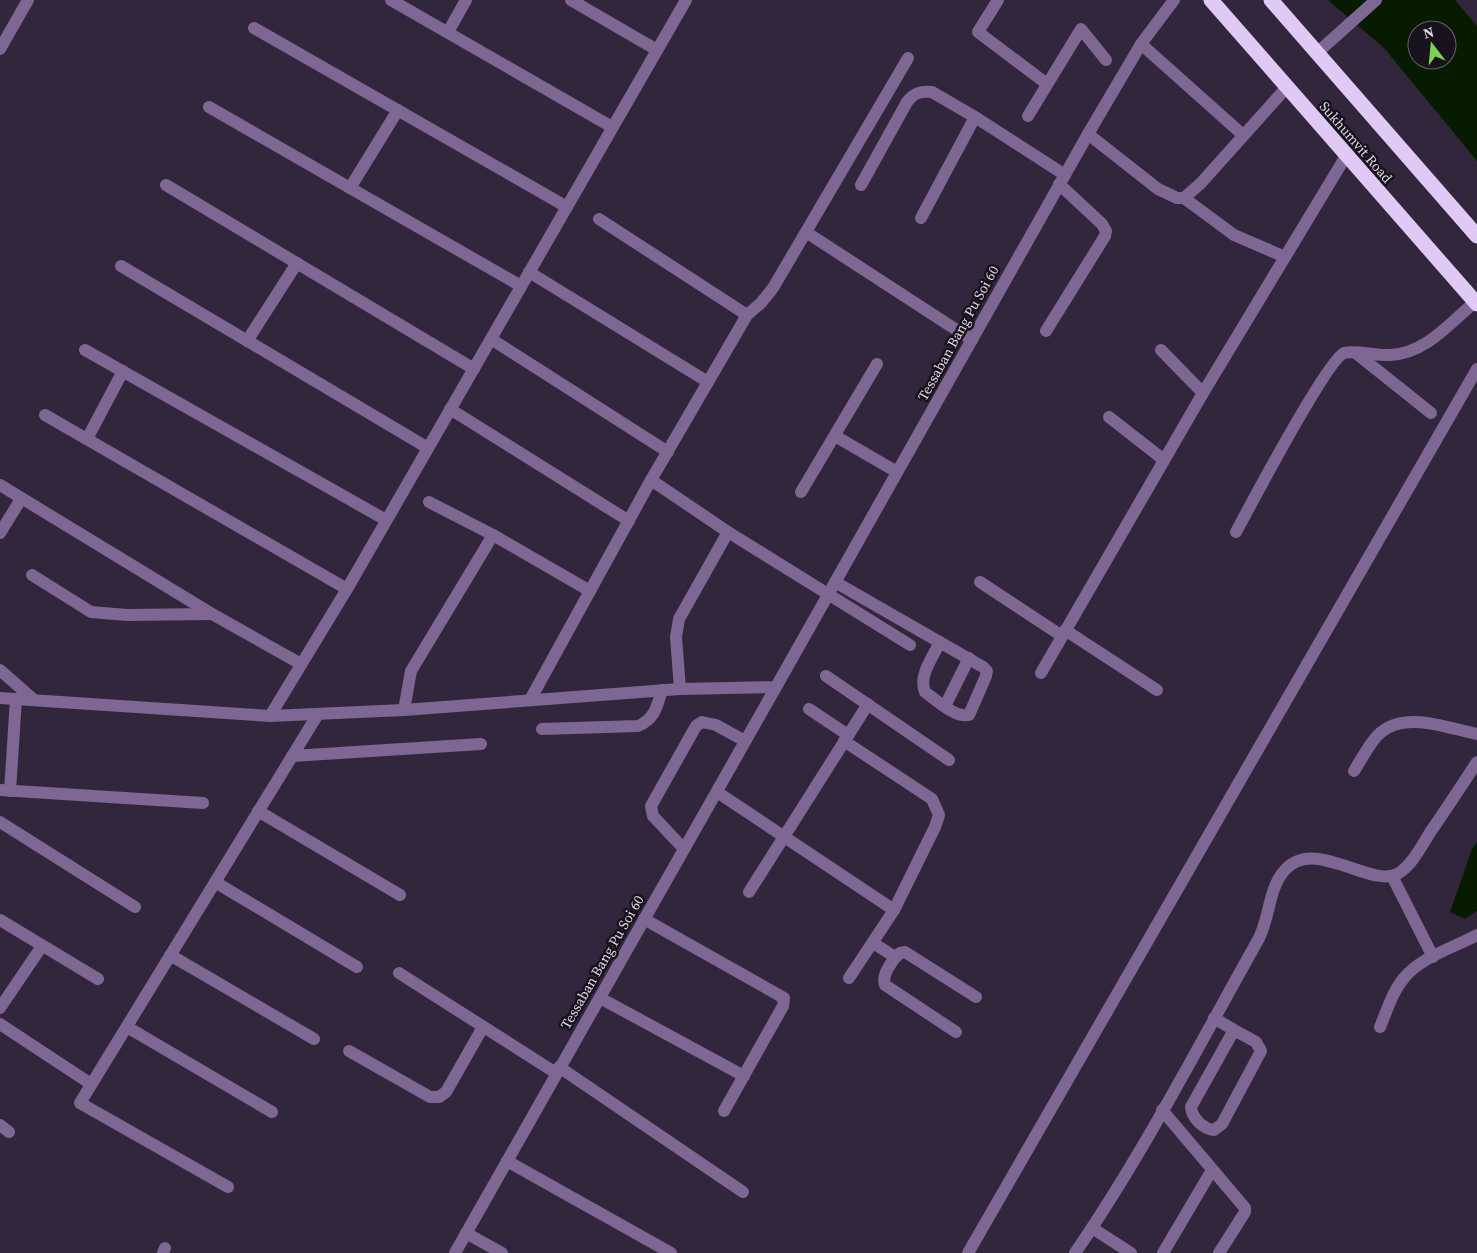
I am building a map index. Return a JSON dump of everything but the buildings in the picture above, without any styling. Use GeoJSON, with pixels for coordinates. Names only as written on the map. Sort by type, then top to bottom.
{"type":"FeatureCollection","features":[{"type":"Feature","properties":{"kind":"highway","name":"Sukhumvit Road"},"geometry":{"type":"LineString","coordinates":[[1211,0],[1476,303]]}},
{"type":"Feature","properties":{"kind":"highway"},"geometry":{"type":"LineString","coordinates":[[1271,0],[1477,236]]}},
{"type":"Feature","properties":{"kind":"street"},"geometry":{"type":"LineString","coordinates":[[0,49],[28,0]]}},
{"type":"Feature","properties":{"kind":"street"},"geometry":{"type":"LineString","coordinates":[[391,0],[612,128]]}},
{"type":"Feature","properties":{"kind":"street"},"geometry":{"type":"LineString","coordinates":[[448,32],[466,0]]}},
{"type":"Feature","properties":{"kind":"street"},"geometry":{"type":"LineString","coordinates":[[571,0],[657,50]]}},
{"type":"Feature","properties":{"kind":"street"},"geometry":{"type":"LineString","coordinates":[[270,716],[347,589],[686,0]]}},
{"type":"Feature","properties":{"kind":"street"},"geometry":{"type":"LineString","coordinates":[[998,0],[978,32],[1047,84]]}},
{"type":"Feature","properties":{"kind":"street","name":"Tessaban Bang Pu Soi 60"},"geometry":{"type":"LineString","coordinates":[[455,1253],[1088,134],[1141,44],[1174,0]]}},
{"type":"Feature","properties":{"kind":"street"},"geometry":{"type":"LineString","coordinates":[[1318,52],[1376,0]]}},
{"type":"Feature","properties":{"kind":"street"},"geometry":{"type":"LineString","coordinates":[[254,28],[567,207]]}},
{"type":"Feature","properties":{"kind":"street"},"geometry":{"type":"LineString","coordinates":[[1028,116],[1081,29],[1106,60]]}},
{"type":"Feature","properties":{"kind":"street"},"geometry":{"type":"LineString","coordinates":[[1141,44],[1243,134]]}},
{"type":"Feature","properties":{"kind":"street"},"geometry":{"type":"LineString","coordinates":[[530,700],[651,480],[747,315],[773,288],[908,58]]}},
{"type":"Feature","properties":{"kind":"street"},"geometry":{"type":"LineString","coordinates":[[1184,198],[1201,183],[1287,87]]}},
{"type":"Feature","properties":{"kind":"street"},"geometry":{"type":"LineString","coordinates":[[861,184],[912,95],[920,92],[932,92],[975,117],[1062,180],[1106,230],[1105,236],[1046,331]]}},
{"type":"Feature","properties":{"kind":"street"},"geometry":{"type":"LineString","coordinates":[[209,107],[521,286]]}},
{"type":"Feature","properties":{"kind":"street"},"geometry":{"type":"LineString","coordinates":[[350,188],[398,110]]}},
{"type":"Feature","properties":{"kind":"street"},"geometry":{"type":"LineString","coordinates":[[921,218],[975,117]]}},
{"type":"Feature","properties":{"kind":"street"},"geometry":{"type":"LineString","coordinates":[[1088,134],[1158,189],[1177,198],[1184,198],[1234,235],[1285,257]]}},
{"type":"Feature","properties":{"kind":"street"},"geometry":{"type":"LineString","coordinates":[[1041,673],[1203,393],[1346,156]]}},
{"type":"Feature","properties":{"kind":"street"},"geometry":{"type":"LineString","coordinates":[[166,185],[474,369]]}},
{"type":"Feature","properties":{"kind":"street"},"geometry":{"type":"LineString","coordinates":[[599,219],[747,315]]}},
{"type":"Feature","properties":{"kind":"street"},"geometry":{"type":"LineString","coordinates":[[812,236],[972,340]]}},
{"type":"Feature","properties":{"kind":"street"},"geometry":{"type":"LineString","coordinates":[[247,341],[297,263]]}},
{"type":"Feature","properties":{"kind":"street"},"geometry":{"type":"LineString","coordinates":[[121,266],[428,448]]}},
{"type":"Feature","properties":{"kind":"street"},"geometry":{"type":"LineString","coordinates":[[529,272],[708,382]]}},
{"type":"Feature","properties":{"kind":"street"},"geometry":{"type":"LineString","coordinates":[[1236,532],[1329,368],[1339,356],[1346,353],[1391,355],[1424,345],[1476,303]]}},
{"type":"Feature","properties":{"kind":"street"},"geometry":{"type":"LineString","coordinates":[[491,339],[668,452]]}},
{"type":"Feature","properties":{"kind":"street"},"geometry":{"type":"LineString","coordinates":[[85,350],[386,520]]}},
{"type":"Feature","properties":{"kind":"street"},"geometry":{"type":"LineString","coordinates":[[1162,350],[1203,393]]}},
{"type":"Feature","properties":{"kind":"street"},"geometry":{"type":"LineString","coordinates":[[1357,354],[1431,413]]}},
{"type":"Feature","properties":{"kind":"street"},"geometry":{"type":"LineString","coordinates":[[801,492],[877,364]]}},
{"type":"Feature","properties":{"kind":"street"},"geometry":{"type":"LineString","coordinates":[[968,1253],[1477,369]]}},
{"type":"Feature","properties":{"kind":"street"},"geometry":{"type":"LineString","coordinates":[[87,439],[123,371]]}},
{"type":"Feature","properties":{"kind":"street"},"geometry":{"type":"LineString","coordinates":[[450,410],[629,521]]}},
{"type":"Feature","properties":{"kind":"street"},"geometry":{"type":"LineString","coordinates":[[45,415],[347,589]]}},
{"type":"Feature","properties":{"kind":"street"},"geometry":{"type":"LineString","coordinates":[[1109,417],[1164,460]]}},
{"type":"Feature","properties":{"kind":"street"},"geometry":{"type":"LineString","coordinates":[[834,436],[897,472]]}},
{"type":"Feature","properties":{"kind":"street"},"geometry":{"type":"LineString","coordinates":[[651,480],[728,532],[910,645]]}},
{"type":"Feature","properties":{"kind":"street"},"geometry":{"type":"LineString","coordinates":[[0,485],[212,614],[301,664]]}},
{"type":"Feature","properties":{"kind":"street"},"geometry":{"type":"LineString","coordinates":[[0,534],[21,498]]}},
{"type":"Feature","properties":{"kind":"street"},"geometry":{"type":"LineString","coordinates":[[429,502],[493,535],[590,591]]}},
{"type":"Feature","properties":{"kind":"street"},"geometry":{"type":"LineString","coordinates":[[680,689],[676,637],[680,619],[728,532]]}},
{"type":"Feature","properties":{"kind":"street"},"geometry":{"type":"LineString","coordinates":[[404,710],[411,671],[493,535]]}},
{"type":"Feature","properties":{"kind":"street"},"geometry":{"type":"LineString","coordinates":[[32,575],[91,612],[127,615],[212,614]]}},
{"type":"Feature","properties":{"kind":"street"},"geometry":{"type":"LineString","coordinates":[[835,582],[969,658],[987,671],[969,715],[964,716],[924,692],[922,684],[940,642]]}},
{"type":"Feature","properties":{"kind":"street"},"geometry":{"type":"LineString","coordinates":[[980,582],[1158,690]]}},
{"type":"Feature","properties":{"kind":"street"},"geometry":{"type":"LineString","coordinates":[[945,706],[969,658]]}},
{"type":"Feature","properties":{"kind":"street"},"geometry":{"type":"LineString","coordinates":[[0,670],[34,700]]}},
{"type":"Feature","properties":{"kind":"street"},"geometry":{"type":"LineString","coordinates":[[826,676],[949,760]]}},
{"type":"Feature","properties":{"kind":"street"},"geometry":{"type":"LineString","coordinates":[[0,698],[270,716],[404,710],[662,690],[776,687]]}},
{"type":"Feature","properties":{"kind":"street"},"geometry":{"type":"LineString","coordinates":[[542,729],[638,726],[649,722],[655,713],[662,690]]}},
{"type":"Feature","properties":{"kind":"street"},"geometry":{"type":"LineString","coordinates":[[16,700],[5,790],[203,803]]}},
{"type":"Feature","properties":{"kind":"street"},"geometry":{"type":"LineString","coordinates":[[749,892],[868,704]]}},
{"type":"Feature","properties":{"kind":"street"},"geometry":{"type":"LineString","coordinates":[[809,709],[846,738],[932,799],[937,806],[939,815],[936,827],[894,910],[849,978]]}},
{"type":"Feature","properties":{"kind":"street"},"geometry":{"type":"LineString","coordinates":[[228,1186],[80,1103],[318,714]]}},
{"type":"Feature","properties":{"kind":"street"},"geometry":{"type":"LineString","coordinates":[[1354,772],[1377,736],[1396,723],[1408,721],[1424,723],[1477,734]]}},
{"type":"Feature","properties":{"kind":"street"},"geometry":{"type":"LineString","coordinates":[[684,849],[650,812],[651,806],[664,782],[696,726],[702,722],[716,725],[745,742]]}},
{"type":"Feature","properties":{"kind":"street"},"geometry":{"type":"LineString","coordinates":[[292,756],[481,744]]}},
{"type":"Feature","properties":{"kind":"street"},"geometry":{"type":"LineString","coordinates":[[1075,1253],[1092,1228],[1162,1110],[1262,932],[1277,883],[1283,872],[1292,862],[1304,859],[1327,861],[1378,875],[1392,876],[1399,873],[1416,854],[1477,762]]}},
{"type":"Feature","properties":{"kind":"street"},"geometry":{"type":"LineString","coordinates":[[717,792],[894,910]]}},
{"type":"Feature","properties":{"kind":"street"},"geometry":{"type":"LineString","coordinates":[[258,811],[400,895]]}},
{"type":"Feature","properties":{"kind":"street"},"geometry":{"type":"LineString","coordinates":[[0,822],[135,907]]}},
{"type":"Feature","properties":{"kind":"street"},"geometry":{"type":"LineString","coordinates":[[1392,876],[1433,957]]}},
{"type":"Feature","properties":{"kind":"street"},"geometry":{"type":"LineString","coordinates":[[215,882],[357,967]]}},
{"type":"Feature","properties":{"kind":"street"},"geometry":{"type":"LineString","coordinates":[[0,920],[98,979]]}},
{"type":"Feature","properties":{"kind":"street"},"geometry":{"type":"LineString","coordinates":[[644,920],[784,998],[783,1006],[724,1111]]}},
{"type":"Feature","properties":{"kind":"street"},"geometry":{"type":"LineString","coordinates":[[1380,1027],[1393,995],[1404,978],[1433,957],[1477,935]]}},
{"type":"Feature","properties":{"kind":"street"},"geometry":{"type":"LineString","coordinates":[[873,943],[895,957]]}},
{"type":"Feature","properties":{"kind":"street"},"geometry":{"type":"LineString","coordinates":[[0,1008],[42,946]]}},
{"type":"Feature","properties":{"kind":"street"},"geometry":{"type":"LineString","coordinates":[[956,1032],[885,985],[885,976],[895,957],[900,952],[905,952],[976,997]]}},
{"type":"Feature","properties":{"kind":"street"},"geometry":{"type":"LineString","coordinates":[[170,955],[314,1039]]}},
{"type":"Feature","properties":{"kind":"street"},"geometry":{"type":"LineString","coordinates":[[399,972],[483,1027],[558,1070],[742,1192]]}},
{"type":"Feature","properties":{"kind":"street"},"geometry":{"type":"LineString","coordinates":[[600,998],[744,1076]]}},
{"type":"Feature","properties":{"kind":"street"},"geometry":{"type":"LineString","coordinates":[[1214,1018],[1256,1042],[1261,1051],[1222,1124],[1214,1130],[1209,1130],[1195,1117],[1190,1107],[1234,1030]]}},
{"type":"Feature","properties":{"kind":"street"},"geometry":{"type":"LineString","coordinates":[[0,1024],[91,1084]]}},
{"type":"Feature","properties":{"kind":"street"},"geometry":{"type":"LineString","coordinates":[[127,1027],[272,1112]]}},
{"type":"Feature","properties":{"kind":"street"},"geometry":{"type":"LineString","coordinates":[[349,1051],[430,1097],[439,1097],[446,1092],[483,1027]]}},
{"type":"Feature","properties":{"kind":"street"},"geometry":{"type":"LineString","coordinates":[[1162,1110],[1245,1208],[1245,1212],[1219,1253]]}},
{"type":"Feature","properties":{"kind":"street"},"geometry":{"type":"LineString","coordinates":[[507,1161],[671,1253]]}},
{"type":"Feature","properties":{"kind":"street"},"geometry":{"type":"LineString","coordinates":[[1163,1253],[1212,1170]]}},
{"type":"Feature","properties":{"kind":"street"},"geometry":{"type":"LineString","coordinates":[[1092,1228],[1132,1253]]}},
{"type":"Feature","properties":{"kind":"street"},"geometry":{"type":"LineString","coordinates":[[466,1233],[502,1253]]}},
{"type":"Feature","properties":{"kind":"shaded area"},"geometry":{"type":"Polygon","coordinates":[[[1328,0],[1455,0],[1477,26],[1477,161],[1384,48],[1328,0]]]}},
{"type":"Feature","properties":{"kind":"shaded area"},"geometry":{"type":"Polygon","coordinates":[[[1477,842],[1477,911],[1465,919],[1450,912],[1472,849],[1477,842]]]}}]}
